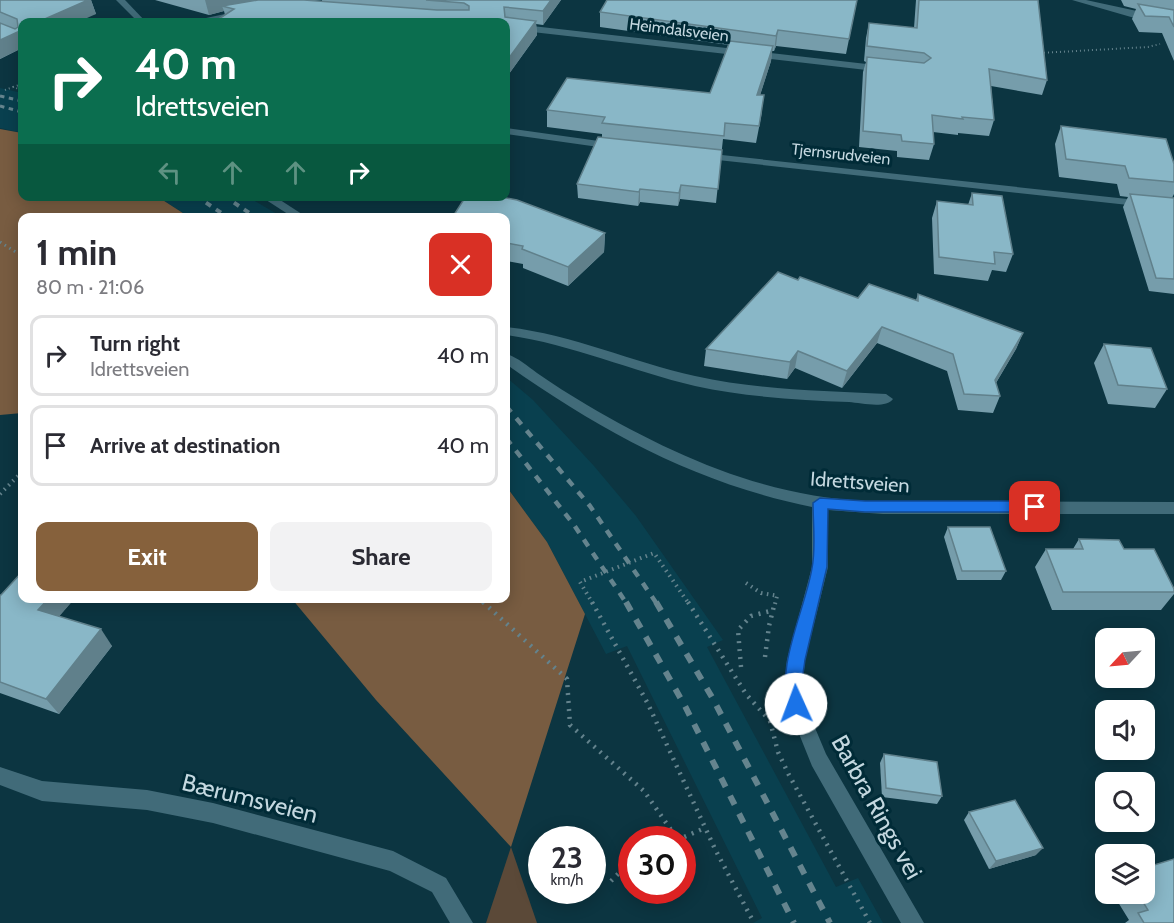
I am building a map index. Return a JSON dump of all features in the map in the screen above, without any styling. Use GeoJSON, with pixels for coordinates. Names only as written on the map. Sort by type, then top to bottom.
{"type":"FeatureCollection","features":[{"type":"Feature","properties":{"kind":"street"},"geometry":{"type":"LineString","coordinates":[[120,0],[138,18]]}},
{"type":"Feature","properties":{"kind":"street"},"geometry":{"type":"LineString","coordinates":[[1076,0],[1174,22]]}},
{"type":"Feature","properties":{"kind":"street"},"geometry":{"type":"LineString","coordinates":[[212,18],[281,5]]}},
{"type":"Feature","properties":{"kind":"street","name":"Heimdalsveien"},"geometry":{"type":"LineString","coordinates":[[510,26],[898,71]]}},
{"type":"Feature","properties":{"kind":"street"},"geometry":{"type":"LineString","coordinates":[[510,132],[620,147]]}},
{"type":"Feature","properties":{"kind":"street","name":"Tjernsrudveien"},"geometry":{"type":"LineString","coordinates":[[691,154],[1174,207]]}},
{"type":"Feature","properties":{"kind":"street"},"geometry":{"type":"LineString","coordinates":[[274,201],[294,213]]}},
{"type":"Feature","properties":{"kind":"street"},"geometry":{"type":"LineString","coordinates":[[510,332],[535,335],[684,378],[744,390],[886,399]]}},
{"type":"Feature","properties":{"kind":"street","name":"Idrettsveien"},"geometry":{"type":"LineString","coordinates":[[510,361],[562,399],[673,458],[749,487],[820,503],[865,506],[1174,508]]}},
{"type":"Feature","properties":{"kind":"street","name":"Barbra Rings vei"},"geometry":{"type":"LineString","coordinates":[[820,503],[820,567],[796,660],[794,681],[796,704],[819,760],[914,923]]}},
{"type":"Feature","properties":{"kind":"street","name":"Bærumsveien"},"geometry":{"type":"LineString","coordinates":[[0,776],[42,791],[147,800],[213,813],[393,861],[439,885],[462,923]]}},
{"type":"Feature","properties":{"kind":"path"},"geometry":{"type":"LineString","coordinates":[[1036,53],[1148,48],[1166,42]]}},
{"type":"Feature","properties":{"kind":"path"},"geometry":{"type":"LineString","coordinates":[[5,90],[18,85]]}},
{"type":"Feature","properties":{"kind":"path"},"geometry":{"type":"LineString","coordinates":[[13,87],[18,89]]}},
{"type":"Feature","properties":{"kind":"path"},"geometry":{"type":"LineString","coordinates":[[0,242],[18,253]]}},
{"type":"Feature","properties":{"kind":"path"},"geometry":{"type":"LineString","coordinates":[[0,494],[18,476]]}},
{"type":"Feature","properties":{"kind":"path"},"geometry":{"type":"LineString","coordinates":[[754,923],[734,890],[657,721],[620,649],[580,582],[654,553],[714,642],[740,688],[770,721]]}},
{"type":"Feature","properties":{"kind":"path"},"geometry":{"type":"LineString","coordinates":[[746,583],[760,593],[777,596],[813,594]]}},
{"type":"Feature","properties":{"kind":"path"},"geometry":{"type":"LineString","coordinates":[[483,603],[567,679],[570,726],[644,791],[668,826]]}},
{"type":"Feature","properties":{"kind":"path"},"geometry":{"type":"LineString","coordinates":[[741,667],[738,630],[751,616],[774,610]]}},
{"type":"Feature","properties":{"kind":"path"},"geometry":{"type":"LineString","coordinates":[[696,832],[705,828]]}},
{"type":"Feature","properties":{"kind":"path"},"geometry":{"type":"LineString","coordinates":[[611,881],[618,874]]}},
{"type":"Feature","properties":{"kind":"path"},"geometry":{"type":"LineString","coordinates":[[848,882],[870,923]]}},
{"type":"Feature","properties":{"kind":"shaded area"},"geometry":{"type":"Polygon","coordinates":[[[0,88],[18,92],[18,132],[0,128],[0,88]]]}},
{"type":"Feature","properties":{"kind":"shaded area"},"geometry":{"type":"Polygon","coordinates":[[[0,129],[18,132],[18,201],[164,201],[183,213],[18,213],[18,413],[0,415],[0,129]]]}},
{"type":"Feature","properties":{"kind":"shaded area"},"geometry":{"type":"Polygon","coordinates":[[[164,201],[255,201],[275,213],[183,213],[164,201]]]}},
{"type":"Feature","properties":{"kind":"shaded area"},"geometry":{"type":"Polygon","coordinates":[[[510,380],[533,400],[636,516],[723,640],[707,647],[836,887],[858,878],[883,923],[753,923],[762,918],[627,646],[606,654],[547,542],[510,491],[510,380]]]}},
{"type":"Feature","properties":{"kind":"shaded area"},"geometry":{"type":"Polygon","coordinates":[[[510,491],[547,542],[585,614],[511,847],[376,700],[295,603],[510,603],[510,491]]]}},
{"type":"Feature","properties":{"kind":"shaded area"},"geometry":{"type":"Polygon","coordinates":[[[511,847],[528,897],[528,904],[530,904],[537,923],[486,923],[511,847]]]}},
{"type":"Feature","properties":{"kind":"building"},"geometry":{"type":"Polygon","coordinates":[[[0,0],[88,0],[47,18],[18,18],[18,27],[17,19],[0,12],[0,0]]]}},
{"type":"Feature","properties":{"kind":"building"},"geometry":{"type":"Polygon","coordinates":[[[258,0],[304,0],[437,10],[469,10],[469,6],[464,3],[426,0],[551,0],[543,11],[504,7],[505,17],[536,21],[510,57],[510,18],[220,18],[234,9],[222,6],[258,0]]]}},
{"type":"Feature","properties":{"kind":"building"},"geometry":{"type":"Polygon","coordinates":[[[607,0],[857,0],[849,39],[778,30],[776,36],[600,12],[607,0]]]}},
{"type":"Feature","properties":{"kind":"building"},"geometry":{"type":"Polygon","coordinates":[[[919,0],[1038,0],[1047,80],[989,69],[994,120],[932,115],[934,144],[902,141],[901,135],[863,131],[867,57],[924,63],[931,58],[924,53],[867,46],[869,23],[917,28],[919,0]]]}},
{"type":"Feature","properties":{"kind":"building"},"geometry":{"type":"Polygon","coordinates":[[[1138,4],[1174,10],[1174,27],[1169,17],[1145,16],[1138,4]]]}},
{"type":"Feature","properties":{"kind":"building"},"geometry":{"type":"Polygon","coordinates":[[[0,23],[15,29],[18,27],[18,32],[0,40],[0,23]]]}},
{"type":"Feature","properties":{"kind":"building"},"geometry":{"type":"Polygon","coordinates":[[[730,41],[773,46],[757,95],[764,95],[759,126],[725,123],[724,136],[602,123],[605,117],[547,110],[567,78],[710,93],[730,41]]]}},
{"type":"Feature","properties":{"kind":"building"},"geometry":{"type":"Polygon","coordinates":[[[1061,126],[1166,139],[1174,164],[1174,182],[1129,178],[1125,166],[1066,159],[1061,126]]]}},
{"type":"Feature","properties":{"kind":"building"},"geometry":{"type":"Polygon","coordinates":[[[598,137],[722,150],[718,189],[681,185],[679,193],[640,189],[639,192],[577,184],[598,137]]]}},
{"type":"Feature","properties":{"kind":"building"},"geometry":{"type":"Polygon","coordinates":[[[972,193],[1002,196],[1013,254],[994,252],[995,264],[939,257],[937,201],[973,205],[972,193]]]}},
{"type":"Feature","properties":{"kind":"building"},"geometry":{"type":"Polygon","coordinates":[[[1130,194],[1174,198],[1174,279],[1156,278],[1130,194]]]}},
{"type":"Feature","properties":{"kind":"building"},"geometry":{"type":"Polygon","coordinates":[[[510,199],[605,233],[568,267],[522,249],[523,246],[510,244],[510,213],[455,213],[463,201],[510,201],[510,199]]]}},
{"type":"Feature","properties":{"kind":"building"},"geometry":{"type":"Polygon","coordinates":[[[778,272],[798,280],[800,277],[858,298],[869,284],[918,301],[918,294],[1023,333],[995,380],[1000,396],[964,394],[953,354],[882,327],[847,371],[798,351],[790,362],[706,349],[778,272]]]}},
{"type":"Feature","properties":{"kind":"building"},"geometry":{"type":"Polygon","coordinates":[[[1104,344],[1151,348],[1167,389],[1118,385],[1104,344]]]}},
{"type":"Feature","properties":{"kind":"building"},"geometry":{"type":"Polygon","coordinates":[[[948,527],[990,527],[1006,571],[962,571],[948,527]]]}},
{"type":"Feature","properties":{"kind":"building"},"geometry":{"type":"Polygon","coordinates":[[[1079,539],[1119,540],[1124,549],[1154,549],[1174,592],[1063,592],[1046,549],[1083,549],[1079,539]]]}},
{"type":"Feature","properties":{"kind":"building"},"geometry":{"type":"Polygon","coordinates":[[[18,576],[18,603],[44,603],[38,610],[101,629],[46,699],[0,682],[1,595],[18,576]]]}},
{"type":"Feature","properties":{"kind":"building"},"geometry":{"type":"Polygon","coordinates":[[[884,754],[937,762],[942,796],[886,788],[884,754]]]}},
{"type":"Feature","properties":{"kind":"building"},"geometry":{"type":"Polygon","coordinates":[[[1015,800],[1043,848],[996,861],[969,812],[1015,800]]]}},
{"type":"Feature","properties":{"kind":"building"},"geometry":{"type":"Polygon","coordinates":[[[1174,859],[1174,923],[1144,923],[1138,913],[1148,910],[1144,904],[1155,904],[1155,865],[1174,859]]]}},
{"type":"Feature","properties":{"kind":"railway"},"geometry":{"type":"LineString","coordinates":[[0,96],[18,100]]}},
{"type":"Feature","properties":{"kind":"railway"},"geometry":{"type":"LineString","coordinates":[[0,106],[18,111]]}},
{"type":"Feature","properties":{"kind":"railway"},"geometry":{"type":"LineString","coordinates":[[204,201],[222,213]]}},
{"type":"Feature","properties":{"kind":"railway"},"geometry":{"type":"LineString","coordinates":[[232,201],[250,213]]}},
{"type":"Feature","properties":{"kind":"railway"},"geometry":{"type":"LineString","coordinates":[[510,411],[590,506],[657,604]]}},
{"type":"Feature","properties":{"kind":"railway"},"geometry":{"type":"LineString","coordinates":[[510,443],[574,525],[627,604]]}},
{"type":"Feature","properties":{"kind":"railway"},"geometry":{"type":"LineString","coordinates":[[626,602],[685,706],[794,923]]}},
{"type":"Feature","properties":{"kind":"railway"},"geometry":{"type":"LineString","coordinates":[[656,602],[713,699],[830,923]]}},
{"type":"Feature","properties":{"kind":"route"},"geometry":{"type":"LineString","coordinates":[[796,704],[794,681],[796,660],[820,567],[820,503],[844,506],[1035,507]]}}]}
